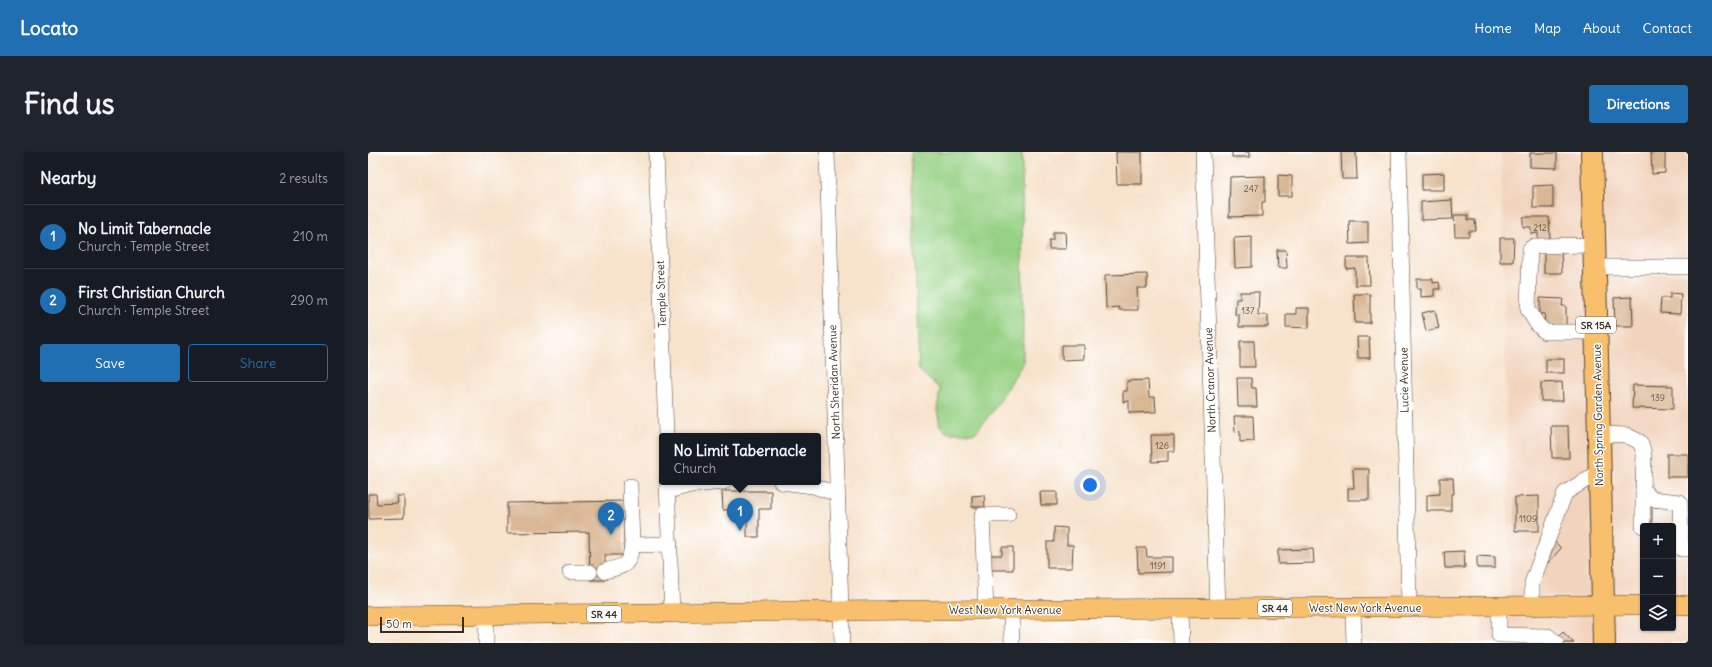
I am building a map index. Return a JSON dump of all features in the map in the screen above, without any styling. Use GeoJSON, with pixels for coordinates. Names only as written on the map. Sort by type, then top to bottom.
{"type":"FeatureCollection","features":[{"type":"Feature","properties":{"kind":"highway","name":"North Spring Garden Avenue"},"geometry":{"type":"LineString","coordinates":[[1592,152],[1603,606]]}},
{"type":"Feature","properties":{"kind":"highway","name":"SR 15A"},"geometry":{"type":"LineString","coordinates":[[1603,606],[1604,643]]}},
{"type":"Feature","properties":{"kind":"main road"},"geometry":{"type":"LineString","coordinates":[[1676,605],[1688,605]]}},
{"type":"Feature","properties":{"kind":"main road","name":"West New York Avenue"},"geometry":{"type":"LineString","coordinates":[[368,616],[840,611],[1640,606]]}},
{"type":"Feature","properties":{"kind":"street","name":"Temple Street"},"geometry":{"type":"LineString","coordinates":[[656,152],[666,433]]}},
{"type":"Feature","properties":{"kind":"street","name":"North Sheridan Avenue"},"geometry":{"type":"LineString","coordinates":[[827,152],[842,643]]}},
{"type":"Feature","properties":{"kind":"street","name":"North Cranor Avenue"},"geometry":{"type":"LineString","coordinates":[[1203,152],[1218,609]]}},
{"type":"Feature","properties":{"kind":"street","name":"Lucie Avenue"},"geometry":{"type":"LineString","coordinates":[[1400,152],[1409,607]]}},
{"type":"Feature","properties":{"kind":"street"},"geometry":{"type":"LineString","coordinates":[[1594,245],[1534,246],[1530,249],[1528,309],[1537,324],[1545,332],[1596,332]]}},
{"type":"Feature","properties":{"kind":"street"},"geometry":{"type":"LineString","coordinates":[[1595,267],[1688,267]]}},
{"type":"Feature","properties":{"kind":"street"},"geometry":{"type":"LineString","coordinates":[[1599,434],[1626,436],[1640,442],[1644,452],[1643,523]]}},
{"type":"Feature","properties":{"kind":"street"},"geometry":{"type":"LineString","coordinates":[[1532,606],[1532,582],[1565,492],[1600,471]]}},
{"type":"Feature","properties":{"kind":"street"},"geometry":{"type":"LineString","coordinates":[[672,613],[668,486],[691,485]]}},
{"type":"Feature","properties":{"kind":"street"},"geometry":{"type":"LineString","coordinates":[[805,485],[813,486],[837,494]]}},
{"type":"Feature","properties":{"kind":"street"},"geometry":{"type":"LineString","coordinates":[[605,571],[624,565],[630,558],[632,545],[630,486]]}},
{"type":"Feature","properties":{"kind":"street"},"geometry":{"type":"LineString","coordinates":[[1643,490],[1652,499],[1680,502],[1680,553]]}},
{"type":"Feature","properties":{"kind":"street"},"geometry":{"type":"LineString","coordinates":[[986,610],[982,516],[1008,515]]}},
{"type":"Feature","properties":{"kind":"street"},"geometry":{"type":"LineString","coordinates":[[632,545],[670,544]]}},
{"type":"Feature","properties":{"kind":"street"},"geometry":{"type":"LineString","coordinates":[[570,572],[590,572]]}},
{"type":"Feature","properties":{"kind":"street"},"geometry":{"type":"LineString","coordinates":[[1499,606],[1499,635],[1548,636],[1556,643]]}},
{"type":"Feature","properties":{"kind":"street"},"geometry":{"type":"LineString","coordinates":[[1353,608],[1354,643]]}},
{"type":"Feature","properties":{"kind":"street"},"geometry":{"type":"LineString","coordinates":[[1180,609],[1181,643]]}},
{"type":"Feature","properties":{"kind":"street"},"geometry":{"type":"LineString","coordinates":[[1011,610],[1012,643]]}},
{"type":"Feature","properties":{"kind":"street"},"geometry":{"type":"LineString","coordinates":[[486,615],[486,643]]}},
{"type":"Feature","properties":{"kind":"shaded area"},"geometry":{"type":"Polygon","coordinates":[[[1501,152],[1586,152],[1597,599],[1510,600],[1501,152]]]}},
{"type":"Feature","properties":{"kind":"shaded area"},"geometry":{"type":"Polygon","coordinates":[[[1597,152],[1688,152],[1688,260],[1600,261],[1597,152]]]}},
{"type":"Feature","properties":{"kind":"shaded area"},"geometry":{"type":"Polygon","coordinates":[[[1688,273],[1688,599],[1676,599],[1676,523],[1640,523],[1640,599],[1609,599],[1601,274],[1688,273]]]}},
{"type":"Feature","properties":{"kind":"shaded area"},"geometry":{"type":"Polygon","coordinates":[[[1598,612],[1598,643],[1481,643],[1481,613],[1598,612]]]}},
{"type":"Feature","properties":{"kind":"shaded area"},"geometry":{"type":"Polygon","coordinates":[[[1609,612],[1640,612],[1640,631],[1676,631],[1676,612],[1688,612],[1688,643],[1610,643],[1609,612]]]}},
{"type":"Feature","properties":{"kind":"green space"},"geometry":{"type":"Polygon","coordinates":[[[911,152],[1022,152],[1023,363],[993,411],[975,433],[948,433],[940,427],[937,410],[940,389],[919,370],[911,152]]]}},
{"type":"Feature","properties":{"kind":"building"},"geometry":{"type":"Polygon","coordinates":[[[1116,152],[1142,152],[1142,184],[1117,184],[1116,152]]]}},
{"type":"Feature","properties":{"kind":"building"},"geometry":{"type":"Polygon","coordinates":[[[1232,152],[1249,152],[1249,157],[1232,157],[1232,152]]]}},
{"type":"Feature","properties":{"kind":"building"},"geometry":{"type":"Polygon","coordinates":[[[1341,152],[1356,152],[1357,179],[1342,179],[1341,152]]]}},
{"type":"Feature","properties":{"kind":"building"},"geometry":{"type":"Polygon","coordinates":[[[1651,152],[1665,152],[1665,173],[1652,174],[1651,152]]]}},
{"type":"Feature","properties":{"kind":"building"},"geometry":{"type":"Polygon","coordinates":[[[1530,153],[1557,153],[1557,168],[1530,167],[1530,153]]]}},
{"type":"Feature","properties":{"kind":"building"},"geometry":{"type":"Polygon","coordinates":[[[1444,173],[1444,190],[1422,190],[1422,174],[1444,173]]]}},
{"type":"Feature","properties":{"kind":"building"},"geometry":{"type":"Polygon","coordinates":[[[1278,175],[1292,176],[1292,196],[1278,196],[1278,175]]]}},
{"type":"Feature","properties":{"kind":"building"},"geometry":{"type":"Polygon","coordinates":[[[1265,176],[1265,202],[1262,202],[1262,216],[1229,217],[1230,177],[1265,176]]]}},
{"type":"Feature","properties":{"kind":"building"},"geometry":{"type":"Polygon","coordinates":[[[1553,185],[1553,208],[1533,208],[1533,186],[1553,185]]]}},
{"type":"Feature","properties":{"kind":"building"},"geometry":{"type":"Polygon","coordinates":[[[1452,200],[1453,219],[1421,220],[1421,202],[1452,200]]]}},
{"type":"Feature","properties":{"kind":"building"},"geometry":{"type":"Polygon","coordinates":[[[1454,215],[1468,215],[1468,220],[1475,220],[1476,231],[1469,231],[1469,236],[1455,236],[1454,215]]]}},
{"type":"Feature","properties":{"kind":"building"},"geometry":{"type":"Polygon","coordinates":[[[1523,217],[1549,217],[1550,239],[1538,239],[1538,233],[1531,234],[1531,227],[1523,227],[1523,217]]]}},
{"type":"Feature","properties":{"kind":"building"},"geometry":{"type":"Polygon","coordinates":[[[1349,221],[1368,221],[1368,243],[1350,244],[1349,221]]]}},
{"type":"Feature","properties":{"kind":"building"},"geometry":{"type":"Polygon","coordinates":[[[1053,232],[1065,232],[1066,249],[1049,249],[1049,240],[1053,240],[1053,232]]]}},
{"type":"Feature","properties":{"kind":"building"},"geometry":{"type":"Polygon","coordinates":[[[1252,237],[1252,267],[1235,268],[1234,238],[1252,237]]]}},
{"type":"Feature","properties":{"kind":"building"},"geometry":{"type":"Polygon","coordinates":[[[1500,238],[1514,238],[1513,262],[1500,262],[1500,238]]]}},
{"type":"Feature","properties":{"kind":"building"},"geometry":{"type":"Polygon","coordinates":[[[1277,250],[1286,250],[1287,268],[1278,268],[1277,250]]]}},
{"type":"Feature","properties":{"kind":"building"},"geometry":{"type":"Polygon","coordinates":[[[1561,250],[1562,273],[1544,273],[1544,251],[1561,250]]]}},
{"type":"Feature","properties":{"kind":"building"},"geometry":{"type":"Polygon","coordinates":[[[1346,258],[1369,258],[1370,285],[1355,285],[1355,268],[1346,269],[1346,258]]]}},
{"type":"Feature","properties":{"kind":"building"},"geometry":{"type":"Polygon","coordinates":[[[1147,274],[1147,288],[1137,288],[1138,310],[1119,310],[1119,307],[1106,308],[1105,275],[1147,274]]]}},
{"type":"Feature","properties":{"kind":"building"},"geometry":{"type":"Polygon","coordinates":[[[1417,279],[1433,279],[1433,283],[1439,282],[1440,289],[1434,289],[1434,296],[1421,297],[1421,289],[1417,289],[1417,279]]]}},
{"type":"Feature","properties":{"kind":"building"},"geometry":{"type":"Polygon","coordinates":[[[1240,292],[1259,292],[1258,315],[1268,315],[1268,327],[1239,327],[1239,315],[1235,315],[1236,299],[1240,299],[1240,292]]]}},
{"type":"Feature","properties":{"kind":"building"},"geometry":{"type":"Polygon","coordinates":[[[1670,293],[1681,294],[1680,314],[1660,313],[1661,298],[1670,298],[1670,293]]]}},
{"type":"Feature","properties":{"kind":"building"},"geometry":{"type":"Polygon","coordinates":[[[1354,294],[1370,294],[1370,323],[1355,323],[1354,294]]]}},
{"type":"Feature","properties":{"kind":"building"},"geometry":{"type":"Polygon","coordinates":[[[1632,297],[1633,326],[1615,326],[1614,298],[1632,297]]]}},
{"type":"Feature","properties":{"kind":"building"},"geometry":{"type":"Polygon","coordinates":[[[1540,298],[1563,299],[1562,306],[1566,306],[1566,326],[1544,325],[1545,314],[1540,314],[1540,298]]]}},
{"type":"Feature","properties":{"kind":"building"},"geometry":{"type":"Polygon","coordinates":[[[1296,308],[1309,308],[1309,328],[1286,327],[1286,314],[1296,314],[1296,308]]]}},
{"type":"Feature","properties":{"kind":"building"},"geometry":{"type":"Polygon","coordinates":[[[1435,310],[1439,328],[1426,331],[1422,313],[1435,310]]]}},
{"type":"Feature","properties":{"kind":"building"},"geometry":{"type":"Polygon","coordinates":[[[1357,337],[1369,337],[1370,358],[1358,358],[1357,337]]]}},
{"type":"Feature","properties":{"kind":"building"},"geometry":{"type":"Polygon","coordinates":[[[1240,341],[1254,341],[1255,367],[1240,367],[1240,341]]]}},
{"type":"Feature","properties":{"kind":"building"},"geometry":{"type":"Polygon","coordinates":[[[1062,345],[1084,345],[1084,359],[1062,360],[1062,345]]]}},
{"type":"Feature","properties":{"kind":"building"},"geometry":{"type":"Polygon","coordinates":[[[1546,359],[1564,359],[1564,373],[1546,373],[1546,359]]]}},
{"type":"Feature","properties":{"kind":"building"},"geometry":{"type":"Polygon","coordinates":[[[1237,378],[1251,378],[1252,388],[1256,388],[1257,407],[1238,407],[1237,378]]]}},
{"type":"Feature","properties":{"kind":"building"},"geometry":{"type":"Polygon","coordinates":[[[1148,380],[1149,397],[1155,397],[1156,412],[1129,413],[1129,401],[1123,402],[1123,391],[1127,391],[1127,381],[1148,380]]]}},
{"type":"Feature","properties":{"kind":"building"},"geometry":{"type":"Polygon","coordinates":[[[1562,382],[1563,401],[1541,401],[1541,383],[1562,382]]]}},
{"type":"Feature","properties":{"kind":"building"},"geometry":{"type":"Polygon","coordinates":[[[1633,385],[1673,386],[1673,409],[1632,408],[1633,385]]]}},
{"type":"Feature","properties":{"kind":"building"},"geometry":{"type":"Polygon","coordinates":[[[1234,416],[1253,416],[1254,441],[1240,442],[1240,431],[1235,432],[1234,416]]]}},
{"type":"Feature","properties":{"kind":"building"},"geometry":{"type":"Polygon","coordinates":[[[1551,426],[1568,426],[1569,458],[1552,458],[1551,426]]]}},
{"type":"Feature","properties":{"kind":"building"},"geometry":{"type":"Polygon","coordinates":[[[1151,435],[1174,435],[1174,451],[1168,451],[1168,461],[1152,462],[1151,435]]]}},
{"type":"Feature","properties":{"kind":"building"},"geometry":{"type":"Polygon","coordinates":[[[1667,454],[1688,454],[1688,477],[1667,477],[1667,454]]]}},
{"type":"Feature","properties":{"kind":"building"},"geometry":{"type":"Polygon","coordinates":[[[1353,469],[1369,469],[1369,500],[1348,500],[1348,488],[1354,488],[1353,469]]]}},
{"type":"Feature","properties":{"kind":"building"},"geometry":{"type":"Polygon","coordinates":[[[1440,478],[1453,478],[1454,494],[1451,494],[1451,511],[1427,511],[1427,495],[1440,494],[1440,478]]]}},
{"type":"Feature","properties":{"kind":"building"},"geometry":{"type":"Polygon","coordinates":[[[722,491],[771,491],[771,509],[759,509],[759,537],[747,537],[747,509],[723,510],[722,491]]]}},
{"type":"Feature","properties":{"kind":"building"},"geometry":{"type":"Polygon","coordinates":[[[1040,492],[1057,492],[1057,505],[1041,505],[1040,492]]]}},
{"type":"Feature","properties":{"kind":"building"},"geometry":{"type":"Polygon","coordinates":[[[368,494],[376,494],[377,504],[398,503],[397,496],[404,496],[404,518],[369,519],[368,494]]]}},
{"type":"Feature","properties":{"kind":"building"},"geometry":{"type":"Polygon","coordinates":[[[984,495],[985,507],[972,507],[972,496],[984,495]]]}},
{"type":"Feature","properties":{"kind":"building"},"geometry":{"type":"Polygon","coordinates":[[[1539,496],[1539,531],[1515,531],[1515,497],[1539,496]]]}},
{"type":"Feature","properties":{"kind":"building"},"geometry":{"type":"Polygon","coordinates":[[[624,501],[624,555],[605,555],[605,580],[590,580],[589,532],[507,533],[507,503],[624,501]]]}},
{"type":"Feature","properties":{"kind":"building"},"geometry":{"type":"Polygon","coordinates":[[[1652,507],[1674,507],[1674,523],[1652,523],[1652,507]]]}},
{"type":"Feature","properties":{"kind":"building"},"geometry":{"type":"Polygon","coordinates":[[[1054,527],[1067,528],[1067,545],[1073,545],[1072,568],[1047,568],[1047,542],[1054,542],[1054,527]]]}},
{"type":"Feature","properties":{"kind":"building"},"geometry":{"type":"Polygon","coordinates":[[[1553,540],[1561,548],[1548,563],[1539,555],[1553,540]]]}},
{"type":"Feature","properties":{"kind":"building"},"geometry":{"type":"Polygon","coordinates":[[[1002,547],[1013,547],[1013,570],[987,570],[987,555],[1002,555],[1002,547]]]}},
{"type":"Feature","properties":{"kind":"building"},"geometry":{"type":"Polygon","coordinates":[[[1137,548],[1146,548],[1147,557],[1172,557],[1172,572],[1138,573],[1137,548]]]}},
{"type":"Feature","properties":{"kind":"building"},"geometry":{"type":"Polygon","coordinates":[[[1313,549],[1314,563],[1278,564],[1278,550],[1313,549]]]}},
{"type":"Feature","properties":{"kind":"building"},"geometry":{"type":"Polygon","coordinates":[[[1464,551],[1465,568],[1445,568],[1444,552],[1464,551]]]}},
{"type":"Feature","properties":{"kind":"building"},"geometry":{"type":"Polygon","coordinates":[[[1477,556],[1495,557],[1495,568],[1477,568],[1477,556]]]}},
{"type":"Feature","properties":{"kind":"building"},"geometry":{"type":"Polygon","coordinates":[[[1563,632],[1574,643],[1552,643],[1563,632]]]}},
{"type":"Feature","properties":{"kind":"place","name":"No Limit Tabernacle"},"geometry":{"type":"Point","coordinates":[740,531]}},
{"type":"Feature","properties":{"kind":"place","name":"First Christian Church"},"geometry":{"type":"Point","coordinates":[611,535]}}]}
